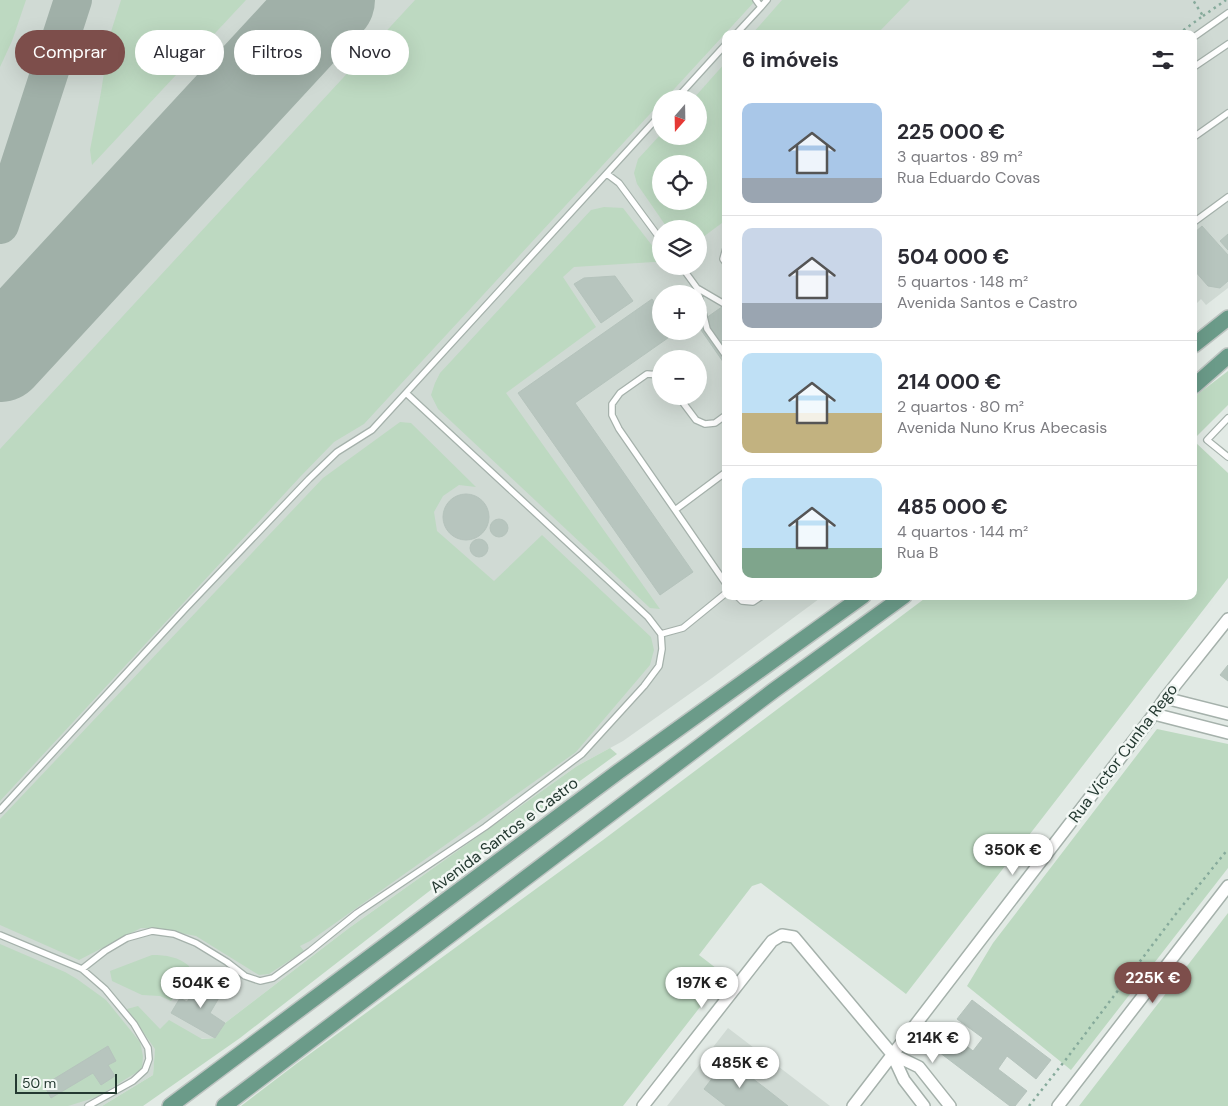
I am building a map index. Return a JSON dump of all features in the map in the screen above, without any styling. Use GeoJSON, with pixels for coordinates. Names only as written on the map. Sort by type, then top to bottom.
{"type":"FeatureCollection","features":[{"type":"Feature","properties":{"kind":"main road"},"geometry":{"type":"LineString","coordinates":[[1197,342],[1228,318]]}},
{"type":"Feature","properties":{"kind":"main road"},"geometry":{"type":"LineString","coordinates":[[1197,383],[1228,356]]}},
{"type":"Feature","properties":{"kind":"main road","name":"Avenida Santos e Castro"},"geometry":{"type":"LineString","coordinates":[[170,1106],[610,778],[857,600]]}},
{"type":"Feature","properties":{"kind":"main road"},"geometry":{"type":"LineString","coordinates":[[224,1106],[773,691],[898,600]]}},
{"type":"Feature","properties":{"kind":"street","name":"Rua Victor Cunha Rego"},"geometry":{"type":"LineString","coordinates":[[852,1106],[1165,698],[1228,619]]}},
{"type":"Feature","properties":{"kind":"street"},"geometry":{"type":"LineString","coordinates":[[1165,698],[1228,714]]}},
{"type":"Feature","properties":{"kind":"street"},"geometry":{"type":"LineString","coordinates":[[1154,714],[1228,733]]}},
{"type":"Feature","properties":{"kind":"street"},"geometry":{"type":"LineString","coordinates":[[1058,1106],[1228,886]]}},
{"type":"Feature","properties":{"kind":"street"},"geometry":{"type":"LineString","coordinates":[[643,1106],[772,941],[782,935],[794,937],[892,1054],[904,1080],[924,1106]]}},
{"type":"Feature","properties":{"kind":"street"},"geometry":{"type":"LineString","coordinates":[[892,1054],[919,1067],[950,1106]]}},
{"type":"Feature","properties":{"kind":"lane"},"geometry":{"type":"LineString","coordinates":[[756,0],[761,7]]}},
{"type":"Feature","properties":{"kind":"lane"},"geometry":{"type":"LineString","coordinates":[[740,30],[767,0]]}},
{"type":"Feature","properties":{"kind":"lane"},"geometry":{"type":"LineString","coordinates":[[1197,35],[1228,13]]}},
{"type":"Feature","properties":{"kind":"lane"},"geometry":{"type":"LineString","coordinates":[[1197,65],[1228,44]]}},
{"type":"Feature","properties":{"kind":"lane"},"geometry":{"type":"LineString","coordinates":[[684,90],[722,48]]}},
{"type":"Feature","properties":{"kind":"lane"},"geometry":{"type":"LineString","coordinates":[[1197,135],[1228,113]]}},
{"type":"Feature","properties":{"kind":"lane"},"geometry":{"type":"LineString","coordinates":[[0,810],[186,608],[309,479],[337,452],[372,430],[652,124]]}},
{"type":"Feature","properties":{"kind":"lane"},"geometry":{"type":"LineString","coordinates":[[607,174],[619,183],[652,228]]}},
{"type":"Feature","properties":{"kind":"lane"},"geometry":{"type":"LineString","coordinates":[[1197,220],[1228,197]]}},
{"type":"Feature","properties":{"kind":"lane"},"geometry":{"type":"LineString","coordinates":[[707,296],[722,303]]}},
{"type":"Feature","properties":{"kind":"lane"},"geometry":{"type":"LineString","coordinates":[[707,329],[722,350]]}},
{"type":"Feature","properties":{"kind":"lane"},"geometry":{"type":"LineString","coordinates":[[652,374],[647,374],[620,393],[612,404],[612,415],[619,429],[722,578]]}},
{"type":"Feature","properties":{"kind":"lane"},"geometry":{"type":"LineString","coordinates":[[82,969],[105,951],[127,938],[152,931],[174,934],[196,943],[246,976],[260,981],[273,978],[310,951],[356,913],[485,827],[582,754],[644,686],[658,666],[662,649],[661,634],[648,617],[406,393]]}},
{"type":"Feature","properties":{"kind":"lane"},"geometry":{"type":"LineString","coordinates":[[685,405],[696,420],[705,424],[715,423],[722,418]]}},
{"type":"Feature","properties":{"kind":"lane"},"geometry":{"type":"LineString","coordinates":[[1228,418],[1207,440],[1228,457]]}},
{"type":"Feature","properties":{"kind":"lane"},"geometry":{"type":"LineString","coordinates":[[675,510],[722,475]]}},
{"type":"Feature","properties":{"kind":"lane"},"geometry":{"type":"LineString","coordinates":[[661,634],[683,628],[722,596]]}},
{"type":"Feature","properties":{"kind":"lane"},"geometry":{"type":"LineString","coordinates":[[741,600],[754,602],[757,600]]}},
{"type":"Feature","properties":{"kind":"lane"},"geometry":{"type":"LineString","coordinates":[[0,935],[82,969],[105,989],[134,1024],[148,1048],[149,1059],[145,1070],[133,1080],[88,1106]]}},
{"type":"Feature","properties":{"kind":"path"},"geometry":{"type":"LineString","coordinates":[[1193,0],[1203,16]]}},
{"type":"Feature","properties":{"kind":"path"},"geometry":{"type":"LineString","coordinates":[[1184,30],[1226,0]]}},
{"type":"Feature","properties":{"kind":"path"},"geometry":{"type":"LineString","coordinates":[[1029,1106],[1228,849]]}},
{"type":"Feature","properties":{"kind":"shaded area"},"geometry":{"type":"Polygon","coordinates":[[[0,0],[1228,0],[1228,288],[1206,305],[1201,299],[1197,303],[1197,30],[722,30],[722,600],[818,600],[623,741],[577,766],[349,928],[225,1023],[215,1038],[156,1041],[153,1075],[102,1106],[0,1106],[0,0]]]}},
{"type":"Feature","properties":{"kind":"shaded area"},"geometry":{"type":"Polygon","coordinates":[[[728,1028],[830,1106],[667,1106],[728,1028]]]}},
{"type":"Feature","properties":{"kind":"green space"},"geometry":{"type":"Polygon","coordinates":[[[0,0],[26,0],[12,41],[0,67],[0,0]]]}},
{"type":"Feature","properties":{"kind":"green space"},"geometry":{"type":"Polygon","coordinates":[[[121,0],[246,0],[218,30],[135,30],[135,75],[176,75],[92,165],[90,150],[104,75],[125,75],[125,30],[112,30],[121,0]]]}},
{"type":"Feature","properties":{"kind":"green space"},"geometry":{"type":"Polygon","coordinates":[[[415,0],[756,0],[728,30],[722,30],[722,37],[673,90],[652,90],[652,112],[364,424],[334,442],[300,477],[0,801],[0,449],[346,75],[409,75],[409,30],[387,30],[415,0]]]}},
{"type":"Feature","properties":{"kind":"green space"},"geometry":{"type":"Polygon","coordinates":[[[782,0],[910,0],[881,30],[756,30],[782,0]]]}},
{"type":"Feature","properties":{"kind":"green space"},"geometry":{"type":"Polygon","coordinates":[[[722,66],[722,223],[707,234],[707,220],[662,220],[655,210],[707,210],[707,155],[652,155],[652,206],[637,184],[634,173],[638,159],[652,144],[708,145],[708,90],[701,90],[722,66]]]}},
{"type":"Feature","properties":{"kind":"green space"},"geometry":{"type":"Polygon","coordinates":[[[604,207],[623,208],[652,245],[652,262],[574,267],[563,277],[596,327],[506,393],[660,609],[650,608],[438,409],[431,395],[440,373],[591,210],[604,207]]]}},
{"type":"Feature","properties":{"kind":"green space"},"geometry":{"type":"Polygon","coordinates":[[[1228,371],[1228,405],[1197,436],[1197,395],[1228,371]]]}},
{"type":"Feature","properties":{"kind":"green space"},"geometry":{"type":"Polygon","coordinates":[[[400,422],[411,423],[476,487],[459,485],[443,496],[434,512],[437,531],[494,581],[542,535],[651,637],[654,650],[650,665],[576,752],[310,941],[300,946],[304,951],[269,974],[259,975],[196,936],[159,929],[141,928],[79,960],[0,925],[0,819],[323,478],[400,422]]]}},
{"type":"Feature","properties":{"kind":"green space"},"geometry":{"type":"Polygon","coordinates":[[[1197,444],[1228,473],[1228,578],[906,994],[761,883],[752,886],[699,955],[725,975],[623,1106],[241,1106],[603,840],[923,600],[1197,600],[1197,444]]]}},
{"type":"Feature","properties":{"kind":"green space"},"geometry":{"type":"Polygon","coordinates":[[[1157,729],[1228,744],[1228,868],[1071,1070],[967,986],[993,943],[1157,729]]]}},
{"type":"Feature","properties":{"kind":"green space"},"geometry":{"type":"Polygon","coordinates":[[[610,748],[617,754],[432,889],[240,1038],[143,1106],[102,1106],[153,1075],[155,1049],[127,1009],[138,1006],[160,1029],[169,1020],[202,1039],[215,1038],[225,1023],[349,928],[577,766],[610,748]]]}},
{"type":"Feature","properties":{"kind":"green space"},"geometry":{"type":"Polygon","coordinates":[[[1228,913],[1228,1106],[1079,1106],[1228,913]]]}},
{"type":"Feature","properties":{"kind":"green space"},"geometry":{"type":"Polygon","coordinates":[[[0,944],[65,972],[106,1000],[140,1042],[143,1056],[142,1069],[97,1097],[68,1106],[0,1106],[0,944]]]}},
{"type":"Feature","properties":{"kind":"green space"},"geometry":{"type":"Polygon","coordinates":[[[152,955],[172,957],[181,960],[189,966],[190,973],[171,1001],[160,996],[142,995],[112,981],[110,971],[152,955]]]}},
{"type":"Feature","properties":{"kind":"building"},"geometry":{"type":"Polygon","coordinates":[[[1202,226],[1228,255],[1228,281],[1220,288],[1208,286],[1197,273],[1197,230],[1202,226]]]}},
{"type":"Feature","properties":{"kind":"building"},"geometry":{"type":"Polygon","coordinates":[[[1228,234],[1228,250],[1220,241],[1228,234]]]}},
{"type":"Feature","properties":{"kind":"building"},"geometry":{"type":"Polygon","coordinates":[[[615,276],[633,301],[601,323],[574,284],[584,278],[615,276]]]}},
{"type":"Feature","properties":{"kind":"building"},"geometry":{"type":"Polygon","coordinates":[[[652,299],[652,340],[665,340],[575,403],[693,572],[660,595],[518,393],[652,299]]]}},
{"type":"Feature","properties":{"kind":"building"},"geometry":{"type":"Polygon","coordinates":[[[722,307],[722,360],[707,339],[707,317],[722,307]]]}},
{"type":"Feature","properties":{"kind":"building"},"geometry":{"type":"Polygon","coordinates":[[[462,494],[470,494],[479,498],[485,504],[489,517],[485,530],[479,536],[470,540],[462,540],[453,536],[447,530],[443,521],[443,513],[447,504],[453,498],[462,494]]]}},
{"type":"Feature","properties":{"kind":"building"},"geometry":{"type":"Polygon","coordinates":[[[495,519],[503,519],[508,524],[506,535],[495,537],[490,532],[490,524],[495,519]]]}},
{"type":"Feature","properties":{"kind":"building"},"geometry":{"type":"Polygon","coordinates":[[[475,539],[483,539],[488,544],[486,555],[475,557],[470,552],[470,544],[475,539]]]}},
{"type":"Feature","properties":{"kind":"building"},"geometry":{"type":"Polygon","coordinates":[[[1228,665],[1228,681],[1220,675],[1228,665]]]}},
{"type":"Feature","properties":{"kind":"building"},"geometry":{"type":"Polygon","coordinates":[[[202,978],[223,991],[210,1013],[225,1023],[215,1038],[171,1013],[180,998],[187,1002],[202,978]]]}},
{"type":"Feature","properties":{"kind":"building"},"geometry":{"type":"Polygon","coordinates":[[[972,1000],[1051,1060],[1036,1079],[1007,1056],[998,1069],[1027,1091],[1015,1106],[1010,1106],[935,1049],[949,1032],[973,1051],[983,1038],[957,1019],[972,1000]]]}},
{"type":"Feature","properties":{"kind":"building"},"geometry":{"type":"Polygon","coordinates":[[[108,1046],[116,1061],[108,1065],[115,1076],[101,1085],[93,1073],[51,1098],[44,1085],[108,1046]]]}},
{"type":"Feature","properties":{"kind":"building"},"geometry":{"type":"Polygon","coordinates":[[[727,1059],[788,1106],[726,1106],[704,1089],[727,1059]]]}},
{"type":"Feature","properties":{"kind":"taxiway"},"geometry":{"type":"LineString","coordinates":[[0,225],[73,0]]}},
{"type":"Feature","properties":{"kind":"runway"},"geometry":{"type":"LineString","coordinates":[[0,356],[329,0]]}}]}
